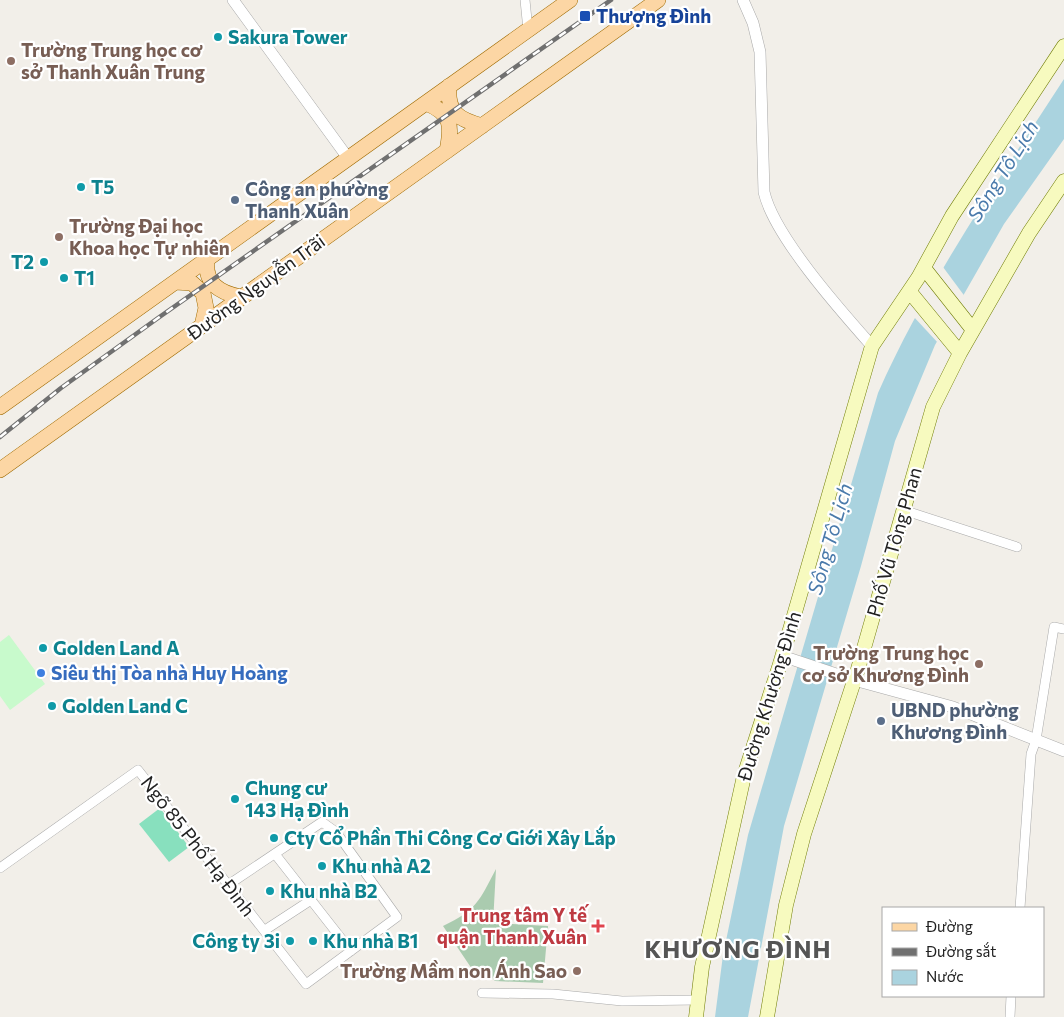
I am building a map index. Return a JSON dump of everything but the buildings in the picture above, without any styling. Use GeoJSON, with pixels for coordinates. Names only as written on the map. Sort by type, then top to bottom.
{"type":"FeatureCollection","features":[{"type":"Feature","properties":{"kind":"main road"},"geometry":{"type":"LineString","coordinates":[[0,407],[570,0]]}},
{"type":"Feature","properties":{"kind":"main road","name":"Đường Nguyễn Trãi"},"geometry":{"type":"LineString","coordinates":[[0,470],[658,0]]}},
{"type":"Feature","properties":{"kind":"main road","name":"Đường Khương Đình"},"geometry":{"type":"LineString","coordinates":[[696,1017],[702,967],[744,776],[787,657],[872,346],[913,296],[924,268],[952,216],[1064,46]]}},
{"type":"Feature","properties":{"kind":"main road"},"geometry":{"type":"LineString","coordinates":[[449,86],[449,105],[459,118],[482,126]]}},
{"type":"Feature","properties":{"kind":"main road"},"geometry":{"type":"LineString","coordinates":[[426,103],[441,110],[447,117],[450,134],[447,151]]}},
{"type":"Feature","properties":{"kind":"main road","name":"Phố Vũ Tông Phan"},"geometry":{"type":"LineString","coordinates":[[767,1017],[786,905],[804,834],[849,678],[903,510],[933,407],[973,330],[1029,233],[1064,180]]}},
{"type":"Feature","properties":{"kind":"main road"},"geometry":{"type":"LineString","coordinates":[[207,259],[207,274],[216,287],[224,294],[241,297]]}},
{"type":"Feature","properties":{"kind":"main road"},"geometry":{"type":"LineString","coordinates":[[924,268],[973,330]]}},
{"type":"Feature","properties":{"kind":"main road"},"geometry":{"type":"LineString","coordinates":[[176,282],[192,283],[203,292],[206,308],[202,326]]}},
{"type":"Feature","properties":{"kind":"main road"},"geometry":{"type":"LineString","coordinates":[[913,296],[960,353]]}},
{"type":"Feature","properties":{"kind":"street"},"geometry":{"type":"LineString","coordinates":[[233,0],[348,158]]}},
{"type":"Feature","properties":{"kind":"street"},"geometry":{"type":"LineString","coordinates":[[525,0],[528,30]]}},
{"type":"Feature","properties":{"kind":"street"},"geometry":{"type":"LineString","coordinates":[[743,0],[753,23],[760,52],[764,192],[768,208],[800,259],[872,346]]}},
{"type":"Feature","properties":{"kind":"street"},"geometry":{"type":"LineString","coordinates":[[903,510],[1017,547]]}},
{"type":"Feature","properties":{"kind":"street"},"geometry":{"type":"LineString","coordinates":[[1020,907],[1031,754],[1036,740],[1054,627],[1064,629]]}},
{"type":"Feature","properties":{"kind":"street"},"geometry":{"type":"LineString","coordinates":[[787,657],[849,678],[953,707],[1064,751]]}},
{"type":"Feature","properties":{"kind":"street","name":"Ngõ 85 Phố Hạ Đình"},"geometry":{"type":"LineString","coordinates":[[0,868],[138,770],[306,984],[351,951]]}},
{"type":"Feature","properties":{"kind":"street"},"geometry":{"type":"LineString","coordinates":[[228,885],[322,822],[336,832],[397,917],[351,951],[275,854]]}},
{"type":"Feature","properties":{"kind":"street"},"geometry":{"type":"LineString","coordinates":[[265,930],[311,900]]}},
{"type":"Feature","properties":{"kind":"street"},"geometry":{"type":"LineString","coordinates":[[482,993],[553,994],[622,1000],[698,1000]]}},
{"type":"Feature","properties":{"kind":"street"},"geometry":{"type":"LineString","coordinates":[[1010,1017],[1011,997]]}},
{"type":"Feature","properties":{"kind":"green space"},"geometry":{"type":"Polygon","coordinates":[[[9,635],[45,684],[10,710],[0,696],[0,642],[9,635]]]}},
{"type":"Feature","properties":{"kind":"green space"},"geometry":{"type":"Polygon","coordinates":[[[160,808],[189,847],[169,862],[139,824],[160,808]]]}},
{"type":"Feature","properties":{"kind":"green space"},"geometry":{"type":"Polygon","coordinates":[[[496,869],[493,923],[548,926],[543,983],[495,981],[482,967],[474,972],[443,926],[463,915],[476,904],[496,869]]]}},
{"type":"Feature","properties":{"kind":"water"},"geometry":{"type":"Polygon","coordinates":[[[1064,79],[1064,139],[1004,224],[935,345],[895,441],[861,566],[784,826],[748,1017],[715,1017],[723,955],[748,835],[878,393],[918,311],[941,272],[1064,79]]]}},
{"type":"Feature","properties":{"kind":"pier"},"geometry":{"type":"Polygon","coordinates":[[[943,267],[966,298],[939,344],[913,316],[943,267]]]}},
{"type":"Feature","properties":{"kind":"railway"},"geometry":{"type":"LineString","coordinates":[[0,437],[61,388],[158,318],[611,0]]}},
{"type":"Feature","properties":{"kind":"place","name":"Thượng Đình"},"geometry":{"type":"Point","coordinates":[585,16]}},
{"type":"Feature","properties":{"kind":"place","name":"Sakura Tower"},"geometry":{"type":"Point","coordinates":[218,37]}},
{"type":"Feature","properties":{"kind":"place","name":"Trường Trung học cơ sở Thanh Xuân Trung"},"geometry":{"type":"Point","coordinates":[11,61]}},
{"type":"Feature","properties":{"kind":"place","name":"T5"},"geometry":{"type":"Point","coordinates":[81,187]}},
{"type":"Feature","properties":{"kind":"place","name":"Công an phường Thanh Xuân"},"geometry":{"type":"Point","coordinates":[235,200]}},
{"type":"Feature","properties":{"kind":"place","name":"Trường Đại học Khoa học Tự nhiên"},"geometry":{"type":"Point","coordinates":[59,237]}},
{"type":"Feature","properties":{"kind":"place","name":"T2"},"geometry":{"type":"Point","coordinates":[44,262]}},
{"type":"Feature","properties":{"kind":"place","name":"T1"},"geometry":{"type":"Point","coordinates":[64,278]}},
{"type":"Feature","properties":{"kind":"place","name":"Golden Land A"},"geometry":{"type":"Point","coordinates":[43,648]}},
{"type":"Feature","properties":{"kind":"place","name":"Trường Trung học cơ sở Khương Đình"},"geometry":{"type":"Point","coordinates":[979,664]}},
{"type":"Feature","properties":{"kind":"place","name":"Siêu thị Tòa nhà Huy Hoàng"},"geometry":{"type":"Point","coordinates":[41,673]}},
{"type":"Feature","properties":{"kind":"place","name":"Golden Land C"},"geometry":{"type":"Point","coordinates":[52,706]}},
{"type":"Feature","properties":{"kind":"place","name":"UBND phường Khương Đình"},"geometry":{"type":"Point","coordinates":[881,721]}},
{"type":"Feature","properties":{"kind":"place","name":"Chung cư 143 Hạ Đình"},"geometry":{"type":"Point","coordinates":[235,799]}},
{"type":"Feature","properties":{"kind":"place","name":"Cty Cổ Phần Thi Công Cơ Giới Xây Lắp"},"geometry":{"type":"Point","coordinates":[274,838]}},
{"type":"Feature","properties":{"kind":"place","name":"Khu nhà A2"},"geometry":{"type":"Point","coordinates":[322,866]}},
{"type":"Feature","properties":{"kind":"place","name":"Khu nhà B2"},"geometry":{"type":"Point","coordinates":[270,891]}},
{"type":"Feature","properties":{"kind":"place","name":"Trung tâm Y tế quận Thanh Xuân"},"geometry":{"type":"Point","coordinates":[598,926]}},
{"type":"Feature","properties":{"kind":"place","name":"Công ty 3i"},"geometry":{"type":"Point","coordinates":[290,941]}},
{"type":"Feature","properties":{"kind":"place","name":"Khu nhà B1"},"geometry":{"type":"Point","coordinates":[313,941]}},
{"type":"Feature","properties":{"kind":"place","name":"Trường Mầm non Ánh Sao"},"geometry":{"type":"Point","coordinates":[577,971]}},
{"type":"Feature","properties":{"kind":"district","name":"KHƯƠNG ĐÌNH"},"geometry":{"type":"Point","coordinates":[738,950]}},
{"type":"Feature","properties":{"kind":"water label","name":"Sông Tô Lịch"},"geometry":{"type":"Point","coordinates":[1003,171]}},
{"type":"Feature","properties":{"kind":"water label","name":"Sông Tô Lịch"},"geometry":{"type":"Point","coordinates":[830,539]}}]}
